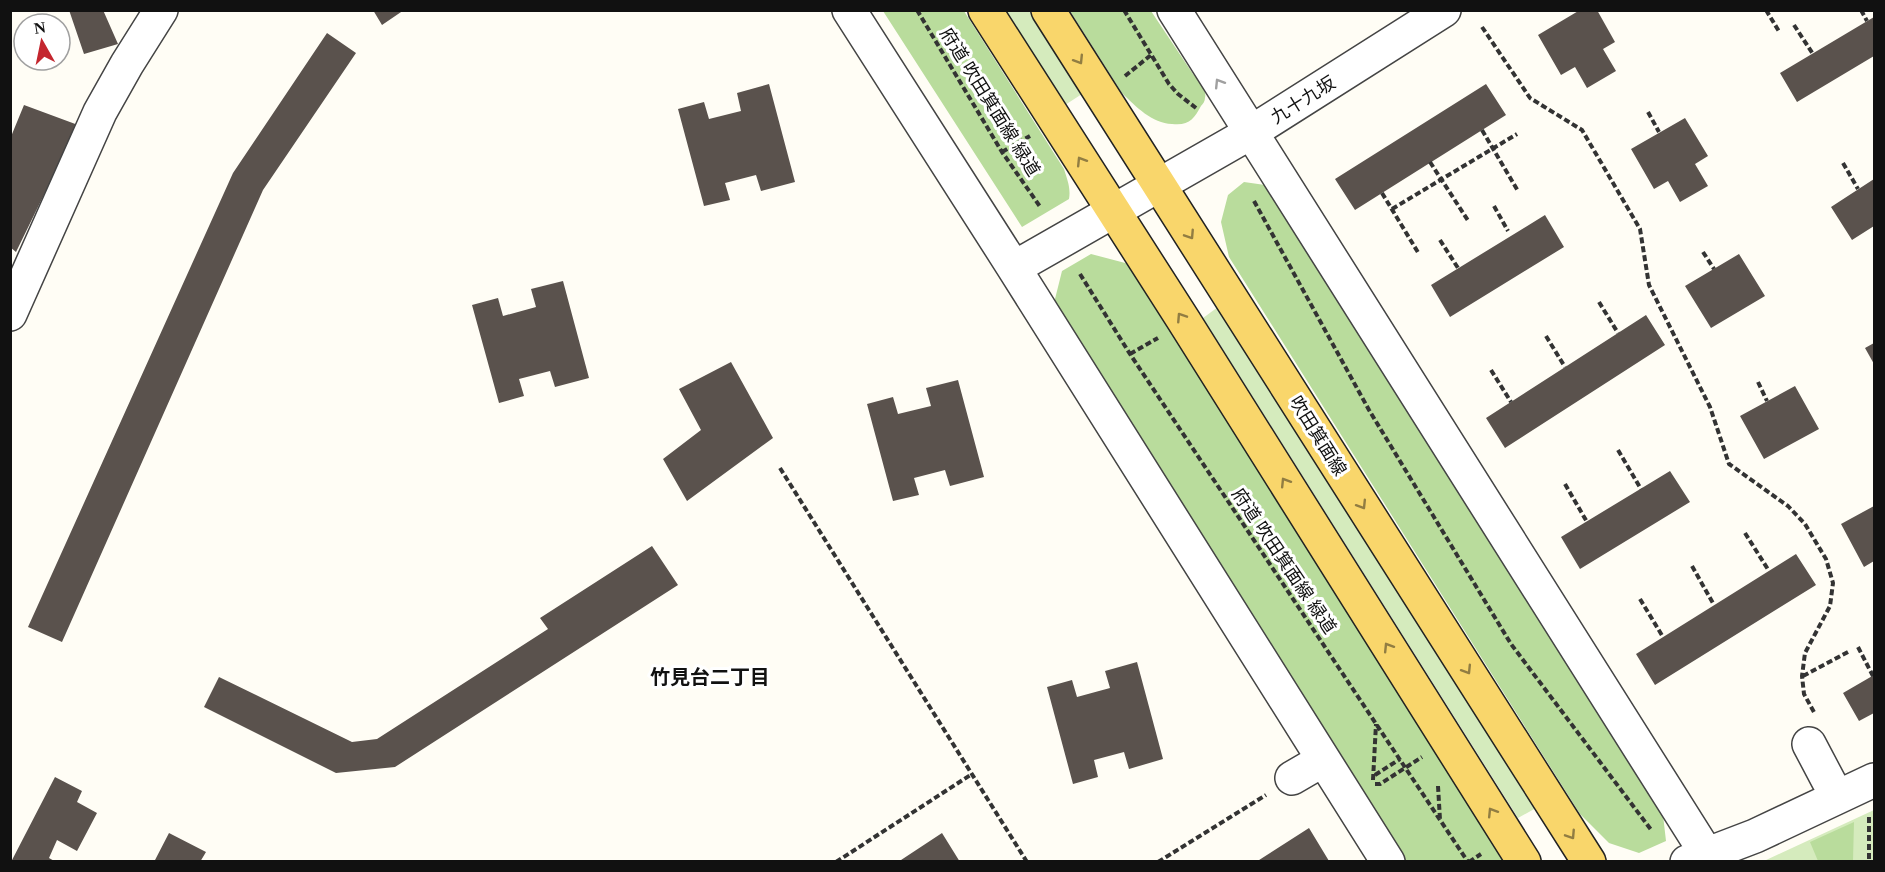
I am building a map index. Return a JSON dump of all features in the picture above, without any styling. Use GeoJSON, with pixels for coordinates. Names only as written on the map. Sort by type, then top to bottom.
{"type":"FeatureCollection","features":[{"type":"Feature","properties":{"kind":"main road"},"geometry":{"type":"LineString","coordinates":[[985,10],[1524,861]]}},
{"type":"Feature","properties":{"kind":"main road","name":"吹田箕面線"},"geometry":{"type":"LineString","coordinates":[[1048,10],[1589,861]]}},
{"type":"Feature","properties":{"kind":"street"},"geometry":{"type":"LineString","coordinates":[[10,314],[100,112],[161,10]]}},
{"type":"Feature","properties":{"kind":"street"},"geometry":{"type":"LineString","coordinates":[[849,10],[1388,861]]}},
{"type":"Feature","properties":{"kind":"street"},"geometry":{"type":"LineString","coordinates":[[1174,10],[1431,421],[1573,641],[1696,857],[1755,836],[1838,797],[1872,794]]}},
{"type":"Feature","properties":{"kind":"street","name":"九十九坂"},"geometry":{"type":"LineString","coordinates":[[1014,268],[1250,133],[1444,10]]}},
{"type":"Feature","properties":{"kind":"street"},"geometry":{"type":"LineString","coordinates":[[1815,733],[1838,797]]}},
{"type":"Feature","properties":{"kind":"street"},"geometry":{"type":"LineString","coordinates":[[1292,778],[1323,760]]}},
{"type":"Feature","properties":{"kind":"path","name":"府道 吹田箕面線 緑道"},"geometry":{"type":"LineString","coordinates":[[917,10],[1002,153],[1041,208]]}},
{"type":"Feature","properties":{"kind":"path"},"geometry":{"type":"LineString","coordinates":[[1124,10],[1169,84],[1193,105],[1201,117]]}},
{"type":"Feature","properties":{"kind":"path"},"geometry":{"type":"LineString","coordinates":[[1766,10],[1780,33]]}},
{"type":"Feature","properties":{"kind":"path"},"geometry":{"type":"LineString","coordinates":[[1861,10],[1867,21]]}},
{"type":"Feature","properties":{"kind":"path"},"geometry":{"type":"LineString","coordinates":[[1794,25],[1813,54]]}},
{"type":"Feature","properties":{"kind":"path"},"geometry":{"type":"LineString","coordinates":[[1482,27],[1530,98],[1582,129],[1640,229],[1649,285],[1710,407],[1729,464],[1788,506],[1805,524],[1826,559],[1833,584],[1830,606],[1805,653],[1802,676],[1804,694],[1815,733]]}},
{"type":"Feature","properties":{"kind":"path"},"geometry":{"type":"LineString","coordinates":[[1124,76],[1151,55]]}},
{"type":"Feature","properties":{"kind":"path"},"geometry":{"type":"LineString","coordinates":[[1648,112],[1659,132]]}},
{"type":"Feature","properties":{"kind":"path"},"geometry":{"type":"LineString","coordinates":[[1482,130],[1518,191]]}},
{"type":"Feature","properties":{"kind":"path"},"geometry":{"type":"LineString","coordinates":[[1392,210],[1517,134]]}},
{"type":"Feature","properties":{"kind":"path"},"geometry":{"type":"LineString","coordinates":[[1002,153],[1030,136]]}},
{"type":"Feature","properties":{"kind":"path"},"geometry":{"type":"LineString","coordinates":[[1431,162],[1469,222]]}},
{"type":"Feature","properties":{"kind":"path"},"geometry":{"type":"LineString","coordinates":[[1843,164],[1858,189]]}},
{"type":"Feature","properties":{"kind":"path"},"geometry":{"type":"LineString","coordinates":[[1382,193],[1419,254]]}},
{"type":"Feature","properties":{"kind":"path"},"geometry":{"type":"LineString","coordinates":[[1253,198],[1369,410],[1511,644],[1656,836]]}},
{"type":"Feature","properties":{"kind":"path"},"geometry":{"type":"LineString","coordinates":[[1494,206],[1508,231]]}},
{"type":"Feature","properties":{"kind":"path"},"geometry":{"type":"LineString","coordinates":[[1440,240],[1458,268]]}},
{"type":"Feature","properties":{"kind":"path"},"geometry":{"type":"LineString","coordinates":[[1703,252],[1714,269]]}},
{"type":"Feature","properties":{"kind":"path","name":"府道 吹田箕面線 緑道"},"geometry":{"type":"LineString","coordinates":[[1080,274],[1130,354],[1468,861]]}},
{"type":"Feature","properties":{"kind":"path"},"geometry":{"type":"LineString","coordinates":[[1599,302],[1618,333]]}},
{"type":"Feature","properties":{"kind":"path"},"geometry":{"type":"LineString","coordinates":[[1546,336],[1565,367]]}},
{"type":"Feature","properties":{"kind":"path"},"geometry":{"type":"LineString","coordinates":[[1130,354],[1159,337]]}},
{"type":"Feature","properties":{"kind":"path"},"geometry":{"type":"LineString","coordinates":[[1491,370],[1511,402]]}},
{"type":"Feature","properties":{"kind":"path"},"geometry":{"type":"LineString","coordinates":[[1758,382],[1767,401]]}},
{"type":"Feature","properties":{"kind":"path"},"geometry":{"type":"LineString","coordinates":[[1618,450],[1641,489]]}},
{"type":"Feature","properties":{"kind":"path"},"geometry":{"type":"LineString","coordinates":[[780,468],[1027,861]]}},
{"type":"Feature","properties":{"kind":"path"},"geometry":{"type":"LineString","coordinates":[[1565,484],[1587,522]]}},
{"type":"Feature","properties":{"kind":"path"},"geometry":{"type":"LineString","coordinates":[[1745,532],[1769,571]]}},
{"type":"Feature","properties":{"kind":"path"},"geometry":{"type":"LineString","coordinates":[[1692,566],[1714,605]]}},
{"type":"Feature","properties":{"kind":"path"},"geometry":{"type":"LineString","coordinates":[[1640,599],[1663,637]]}},
{"type":"Feature","properties":{"kind":"path"},"geometry":{"type":"LineString","coordinates":[[1858,647],[1873,676]]}},
{"type":"Feature","properties":{"kind":"path"},"geometry":{"type":"LineString","coordinates":[[1802,676],[1848,652]]}},
{"type":"Feature","properties":{"kind":"path"},"geometry":{"type":"LineString","coordinates":[[1376,724],[1374,776],[1400,759]]}},
{"type":"Feature","properties":{"kind":"path"},"geometry":{"type":"LineString","coordinates":[[1380,784],[1426,754]]}},
{"type":"Feature","properties":{"kind":"path"},"geometry":{"type":"LineString","coordinates":[[836,861],[972,774]]}},
{"type":"Feature","properties":{"kind":"path"},"geometry":{"type":"LineString","coordinates":[[1158,861],[1292,778]]}},
{"type":"Feature","properties":{"kind":"path"},"geometry":{"type":"LineString","coordinates":[[1438,785],[1440,820]]}},
{"type":"Feature","properties":{"kind":"path"},"geometry":{"type":"LineString","coordinates":[[1869,861],[1872,794]]}},
{"type":"Feature","properties":{"kind":"green space"},"geometry":{"type":"Polygon","coordinates":[[[883,11],[964,11],[1064,169],[1069,187],[1069,199],[1022,227],[883,11]]]}},
{"type":"Feature","properties":{"kind":"green space"},"geometry":{"type":"Polygon","coordinates":[[[1006,11],[1029,11],[1082,94],[1065,105],[1006,11]]]}},
{"type":"Feature","properties":{"kind":"green space"},"geometry":{"type":"Polygon","coordinates":[[[1070,11],[1151,11],[1204,88],[1205,100],[1193,118],[1183,124],[1165,123],[1139,109],[1122,93],[1070,11]]]}},
{"type":"Feature","properties":{"kind":"green space"},"geometry":{"type":"Polygon","coordinates":[[[1244,182],[1265,185],[1663,815],[1666,841],[1639,853],[1609,843],[1580,814],[1229,257],[1221,222],[1228,195],[1244,182]]]}},
{"type":"Feature","properties":{"kind":"green space"},"geometry":{"type":"Polygon","coordinates":[[[1091,254],[1129,264],[1506,861],[1403,861],[1052,311],[1062,271],[1091,254]]]}},
{"type":"Feature","properties":{"kind":"green space"},"geometry":{"type":"Polygon","coordinates":[[[1218,307],[1536,808],[1518,818],[1203,318],[1218,307]]]}},
{"type":"Feature","properties":{"kind":"green space"},"geometry":{"type":"Polygon","coordinates":[[[1874,810],[1874,861],[1764,861],[1874,810]]]}},
{"type":"Feature","properties":{"kind":"green space"},"geometry":{"type":"Polygon","coordinates":[[[1854,822],[1853,861],[1818,861],[1810,842],[1854,822]]]}},
{"type":"Feature","properties":{"kind":"building"},"geometry":{"type":"Polygon","coordinates":[[[69,10],[103,10],[118,44],[84,54],[72,19],[72,12],[69,10]]]}},
{"type":"Feature","properties":{"kind":"building"},"geometry":{"type":"Polygon","coordinates":[[[373,10],[404,10],[382,25],[373,10]]]}},
{"type":"Feature","properties":{"kind":"building"},"geometry":{"type":"Polygon","coordinates":[[[1580,10],[1597,10],[1615,42],[1603,49],[1616,71],[1587,88],[1575,67],[1561,75],[1538,35],[1580,10]]]}},
{"type":"Feature","properties":{"kind":"building"},"geometry":{"type":"Polygon","coordinates":[[[1874,17],[1874,56],[1797,102],[1780,73],[1874,17]]]}},
{"type":"Feature","properties":{"kind":"building"},"geometry":{"type":"Polygon","coordinates":[[[327,33],[356,53],[263,190],[62,642],[28,627],[233,173],[327,33]]]}},
{"type":"Feature","properties":{"kind":"building"},"geometry":{"type":"Polygon","coordinates":[[[769,84],[795,182],[761,191],[756,175],[725,183],[730,200],[704,206],[678,109],[704,102],[709,119],[741,111],[737,93],[769,84]]]}},
{"type":"Feature","properties":{"kind":"building"},"geometry":{"type":"Polygon","coordinates":[[[1486,84],[1506,115],[1355,210],[1335,179],[1486,84]]]}},
{"type":"Feature","properties":{"kind":"building"},"geometry":{"type":"Polygon","coordinates":[[[24,105],[78,125],[16,252],[10,247],[10,139],[24,105]]]}},
{"type":"Feature","properties":{"kind":"building"},"geometry":{"type":"Polygon","coordinates":[[[1685,118],[1708,156],[1695,164],[1708,186],[1680,202],[1668,181],[1654,189],[1631,149],[1685,118]]]}},
{"type":"Feature","properties":{"kind":"building"},"geometry":{"type":"Polygon","coordinates":[[[1874,179],[1874,226],[1852,240],[1831,207],[1874,179]]]}},
{"type":"Feature","properties":{"kind":"building"},"geometry":{"type":"Polygon","coordinates":[[[1545,215],[1564,247],[1450,317],[1431,285],[1545,215]]]}},
{"type":"Feature","properties":{"kind":"building"},"geometry":{"type":"Polygon","coordinates":[[[1739,254],[1765,296],[1711,328],[1685,286],[1739,254]]]}},
{"type":"Feature","properties":{"kind":"building"},"geometry":{"type":"Polygon","coordinates":[[[563,281],[589,378],[555,387],[550,371],[519,379],[524,396],[499,403],[472,305],[498,298],[503,316],[536,307],[531,289],[563,281]]]}},
{"type":"Feature","properties":{"kind":"building"},"geometry":{"type":"Polygon","coordinates":[[[1646,315],[1665,345],[1505,448],[1486,418],[1646,315]]]}},
{"type":"Feature","properties":{"kind":"building"},"geometry":{"type":"Polygon","coordinates":[[[1874,343],[1874,364],[1865,348],[1874,343]]]}},
{"type":"Feature","properties":{"kind":"building"},"geometry":{"type":"Polygon","coordinates":[[[731,362],[773,438],[687,501],[663,459],[701,430],[679,389],[731,362]]]}},
{"type":"Feature","properties":{"kind":"building"},"geometry":{"type":"Polygon","coordinates":[[[958,380],[984,477],[950,486],[945,470],[914,478],[919,495],[893,501],[867,404],[893,397],[898,414],[931,406],[926,388],[958,380]]]}},
{"type":"Feature","properties":{"kind":"building"},"geometry":{"type":"Polygon","coordinates":[[[1795,386],[1819,429],[1764,459],[1740,416],[1795,386]]]}},
{"type":"Feature","properties":{"kind":"building"},"geometry":{"type":"Polygon","coordinates":[[[1670,471],[1690,502],[1580,569],[1561,537],[1670,471]]]}},
{"type":"Feature","properties":{"kind":"building"},"geometry":{"type":"Polygon","coordinates":[[[1874,506],[1874,561],[1864,567],[1841,524],[1874,506]]]}},
{"type":"Feature","properties":{"kind":"building"},"geometry":{"type":"Polygon","coordinates":[[[652,546],[678,585],[395,767],[336,773],[204,707],[219,677],[352,742],[377,739],[548,629],[540,618],[652,546]]]}},
{"type":"Feature","properties":{"kind":"building"},"geometry":{"type":"Polygon","coordinates":[[[1796,554],[1816,585],[1655,685],[1636,654],[1796,554]]]}},
{"type":"Feature","properties":{"kind":"building"},"geometry":{"type":"Polygon","coordinates":[[[1137,662],[1163,759],[1129,769],[1124,752],[1094,760],[1098,777],[1073,784],[1047,687],[1072,680],[1077,697],[1110,688],[1105,671],[1137,662]]]}},
{"type":"Feature","properties":{"kind":"building"},"geometry":{"type":"Polygon","coordinates":[[[1874,675],[1874,713],[1859,721],[1843,693],[1874,675]]]}},
{"type":"Feature","properties":{"kind":"building"},"geometry":{"type":"Polygon","coordinates":[[[55,777],[82,791],[77,802],[97,813],[77,851],[57,840],[49,858],[56,862],[11,862],[55,777]]]}},
{"type":"Feature","properties":{"kind":"building"},"geometry":{"type":"Polygon","coordinates":[[[1309,828],[1329,861],[1256,862],[1309,828]]]}},
{"type":"Feature","properties":{"kind":"building"},"geometry":{"type":"Polygon","coordinates":[[[169,833],[206,852],[200,862],[154,862],[169,833]]]}},
{"type":"Feature","properties":{"kind":"building"},"geometry":{"type":"Polygon","coordinates":[[[942,833],[960,862],[898,862],[942,833]]]}},
{"type":"Feature","properties":{"kind":"district","name":"竹見台二丁目"},"geometry":{"type":"Point","coordinates":[710,677]}}]}
